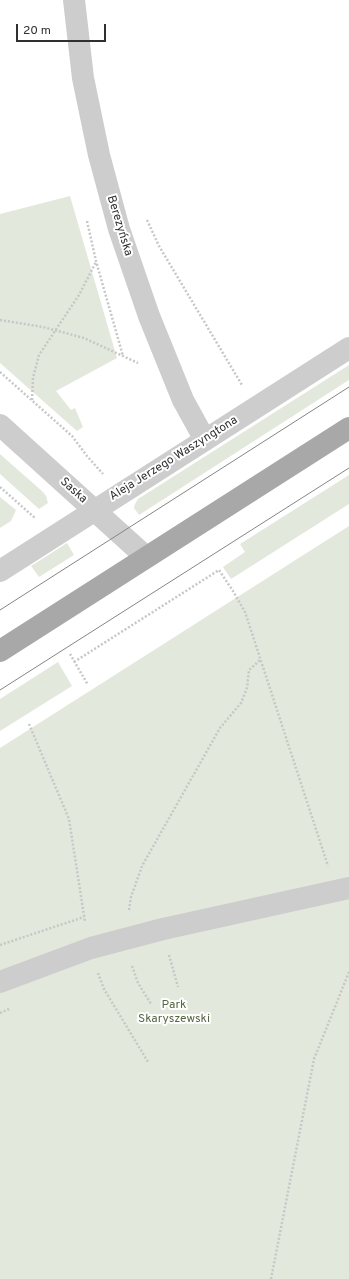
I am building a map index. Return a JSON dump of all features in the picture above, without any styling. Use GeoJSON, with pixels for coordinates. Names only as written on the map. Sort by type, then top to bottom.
{"type":"FeatureCollection","features":[{"type":"Feature","properties":{"kind":"main road"},"geometry":{"type":"LineString","coordinates":[[0,650],[349,428]]}},
{"type":"Feature","properties":{"kind":"street","name":"Berezyńska"},"geometry":{"type":"LineString","coordinates":[[74,0],[83,78],[99,155],[119,229],[149,316],[172,374],[183,400],[205,440]]}},
{"type":"Feature","properties":{"kind":"street","name":"Aleja Jerzego Waszyngtona"},"geometry":{"type":"LineString","coordinates":[[0,571],[349,348]]}},
{"type":"Feature","properties":{"kind":"street","name":"Saska"},"geometry":{"type":"LineString","coordinates":[[0,425],[146,557]]}},
{"type":"Feature","properties":{"kind":"street"},"geometry":{"type":"LineString","coordinates":[[0,982],[91,948],[163,929],[344,889]]}},
{"type":"Feature","properties":{"kind":"path"},"geometry":{"type":"LineString","coordinates":[[146,220],[159,246],[242,385]]}},
{"type":"Feature","properties":{"kind":"path"},"geometry":{"type":"LineString","coordinates":[[32,400],[33,378],[39,355],[79,295],[96,261]]}},
{"type":"Feature","properties":{"kind":"path"},"geometry":{"type":"LineString","coordinates":[[0,320],[43,327],[84,338],[155,371],[172,374]]}},
{"type":"Feature","properties":{"kind":"path"},"geometry":{"type":"LineString","coordinates":[[0,372],[72,436],[87,456],[106,477]]}},
{"type":"Feature","properties":{"kind":"path"},"geometry":{"type":"LineString","coordinates":[[0,487],[36,518]]}},
{"type":"Feature","properties":{"kind":"path"},"geometry":{"type":"LineString","coordinates":[[74,662],[219,570],[245,612],[331,874],[344,889]]}},
{"type":"Feature","properties":{"kind":"path"},"geometry":{"type":"LineString","coordinates":[[70,654],[88,685]]}},
{"type":"Feature","properties":{"kind":"path"},"geometry":{"type":"LineString","coordinates":[[126,939],[131,897],[142,866],[220,728],[241,703],[247,688],[249,670],[260,660]]}},
{"type":"Feature","properties":{"kind":"path"},"geometry":{"type":"LineString","coordinates":[[29,724],[70,819],[84,917],[91,948]]}},
{"type":"Feature","properties":{"kind":"path"},"geometry":{"type":"LineString","coordinates":[[0,945],[84,917]]}},
{"type":"Feature","properties":{"kind":"path"},"geometry":{"type":"LineString","coordinates":[[163,929],[178,987]]}},
{"type":"Feature","properties":{"kind":"path"},"geometry":{"type":"LineString","coordinates":[[162,957],[169,955]]}},
{"type":"Feature","properties":{"kind":"path"},"geometry":{"type":"LineString","coordinates":[[125,966],[132,965]]}},
{"type":"Feature","properties":{"kind":"path"},"geometry":{"type":"LineString","coordinates":[[91,976],[105,972]]}},
{"type":"Feature","properties":{"kind":"path"},"geometry":{"type":"LineString","coordinates":[[271,1279],[314,1060],[349,972]]}},
{"type":"Feature","properties":{"kind":"path"},"geometry":{"type":"LineString","coordinates":[[99,976],[104,988],[148,1062]]}},
{"type":"Feature","properties":{"kind":"path"},"geometry":{"type":"LineString","coordinates":[[138,983],[151,1004]]}},
{"type":"Feature","properties":{"kind":"path"},"geometry":{"type":"LineString","coordinates":[[0,1013],[14,1007]]}},
{"type":"Feature","properties":{"kind":"green space"},"geometry":{"type":"Polygon","coordinates":[[[70,196],[117,358],[56,391],[71,410],[75,408],[83,427],[77,431],[0,363],[0,214],[70,196]]]}},
{"type":"Feature","properties":{"kind":"green space"},"geometry":{"type":"Polygon","coordinates":[[[349,365],[349,380],[139,515],[134,508],[138,499],[349,365]]]}},
{"type":"Feature","properties":{"kind":"green space"},"geometry":{"type":"Polygon","coordinates":[[[0,454],[43,492],[48,503],[39,509],[0,474],[0,454]]]}},
{"type":"Feature","properties":{"kind":"green space"},"geometry":{"type":"Polygon","coordinates":[[[349,475],[349,504],[231,579],[223,567],[245,552],[240,544],[349,475]]]}},
{"type":"Feature","properties":{"kind":"green space"},"geometry":{"type":"Polygon","coordinates":[[[0,497],[16,510],[11,521],[0,528],[0,497]]]}},
{"type":"Feature","properties":{"kind":"green space","name":"Park Skaryszewski"},"geometry":{"type":"Polygon","coordinates":[[[349,526],[349,1279],[0,1279],[0,748],[349,526]]]}},
{"type":"Feature","properties":{"kind":"green space"},"geometry":{"type":"Polygon","coordinates":[[[67,543],[74,555],[39,577],[31,566],[67,543]]]}},
{"type":"Feature","properties":{"kind":"green space"},"geometry":{"type":"Polygon","coordinates":[[[58,662],[72,686],[0,731],[0,699],[58,662]]]}},
{"type":"Feature","properties":{"kind":"tram line"},"geometry":{"type":"LineString","coordinates":[[0,610],[349,387]]}},
{"type":"Feature","properties":{"kind":"tram line"},"geometry":{"type":"LineString","coordinates":[[0,690],[349,468]]}}]}
